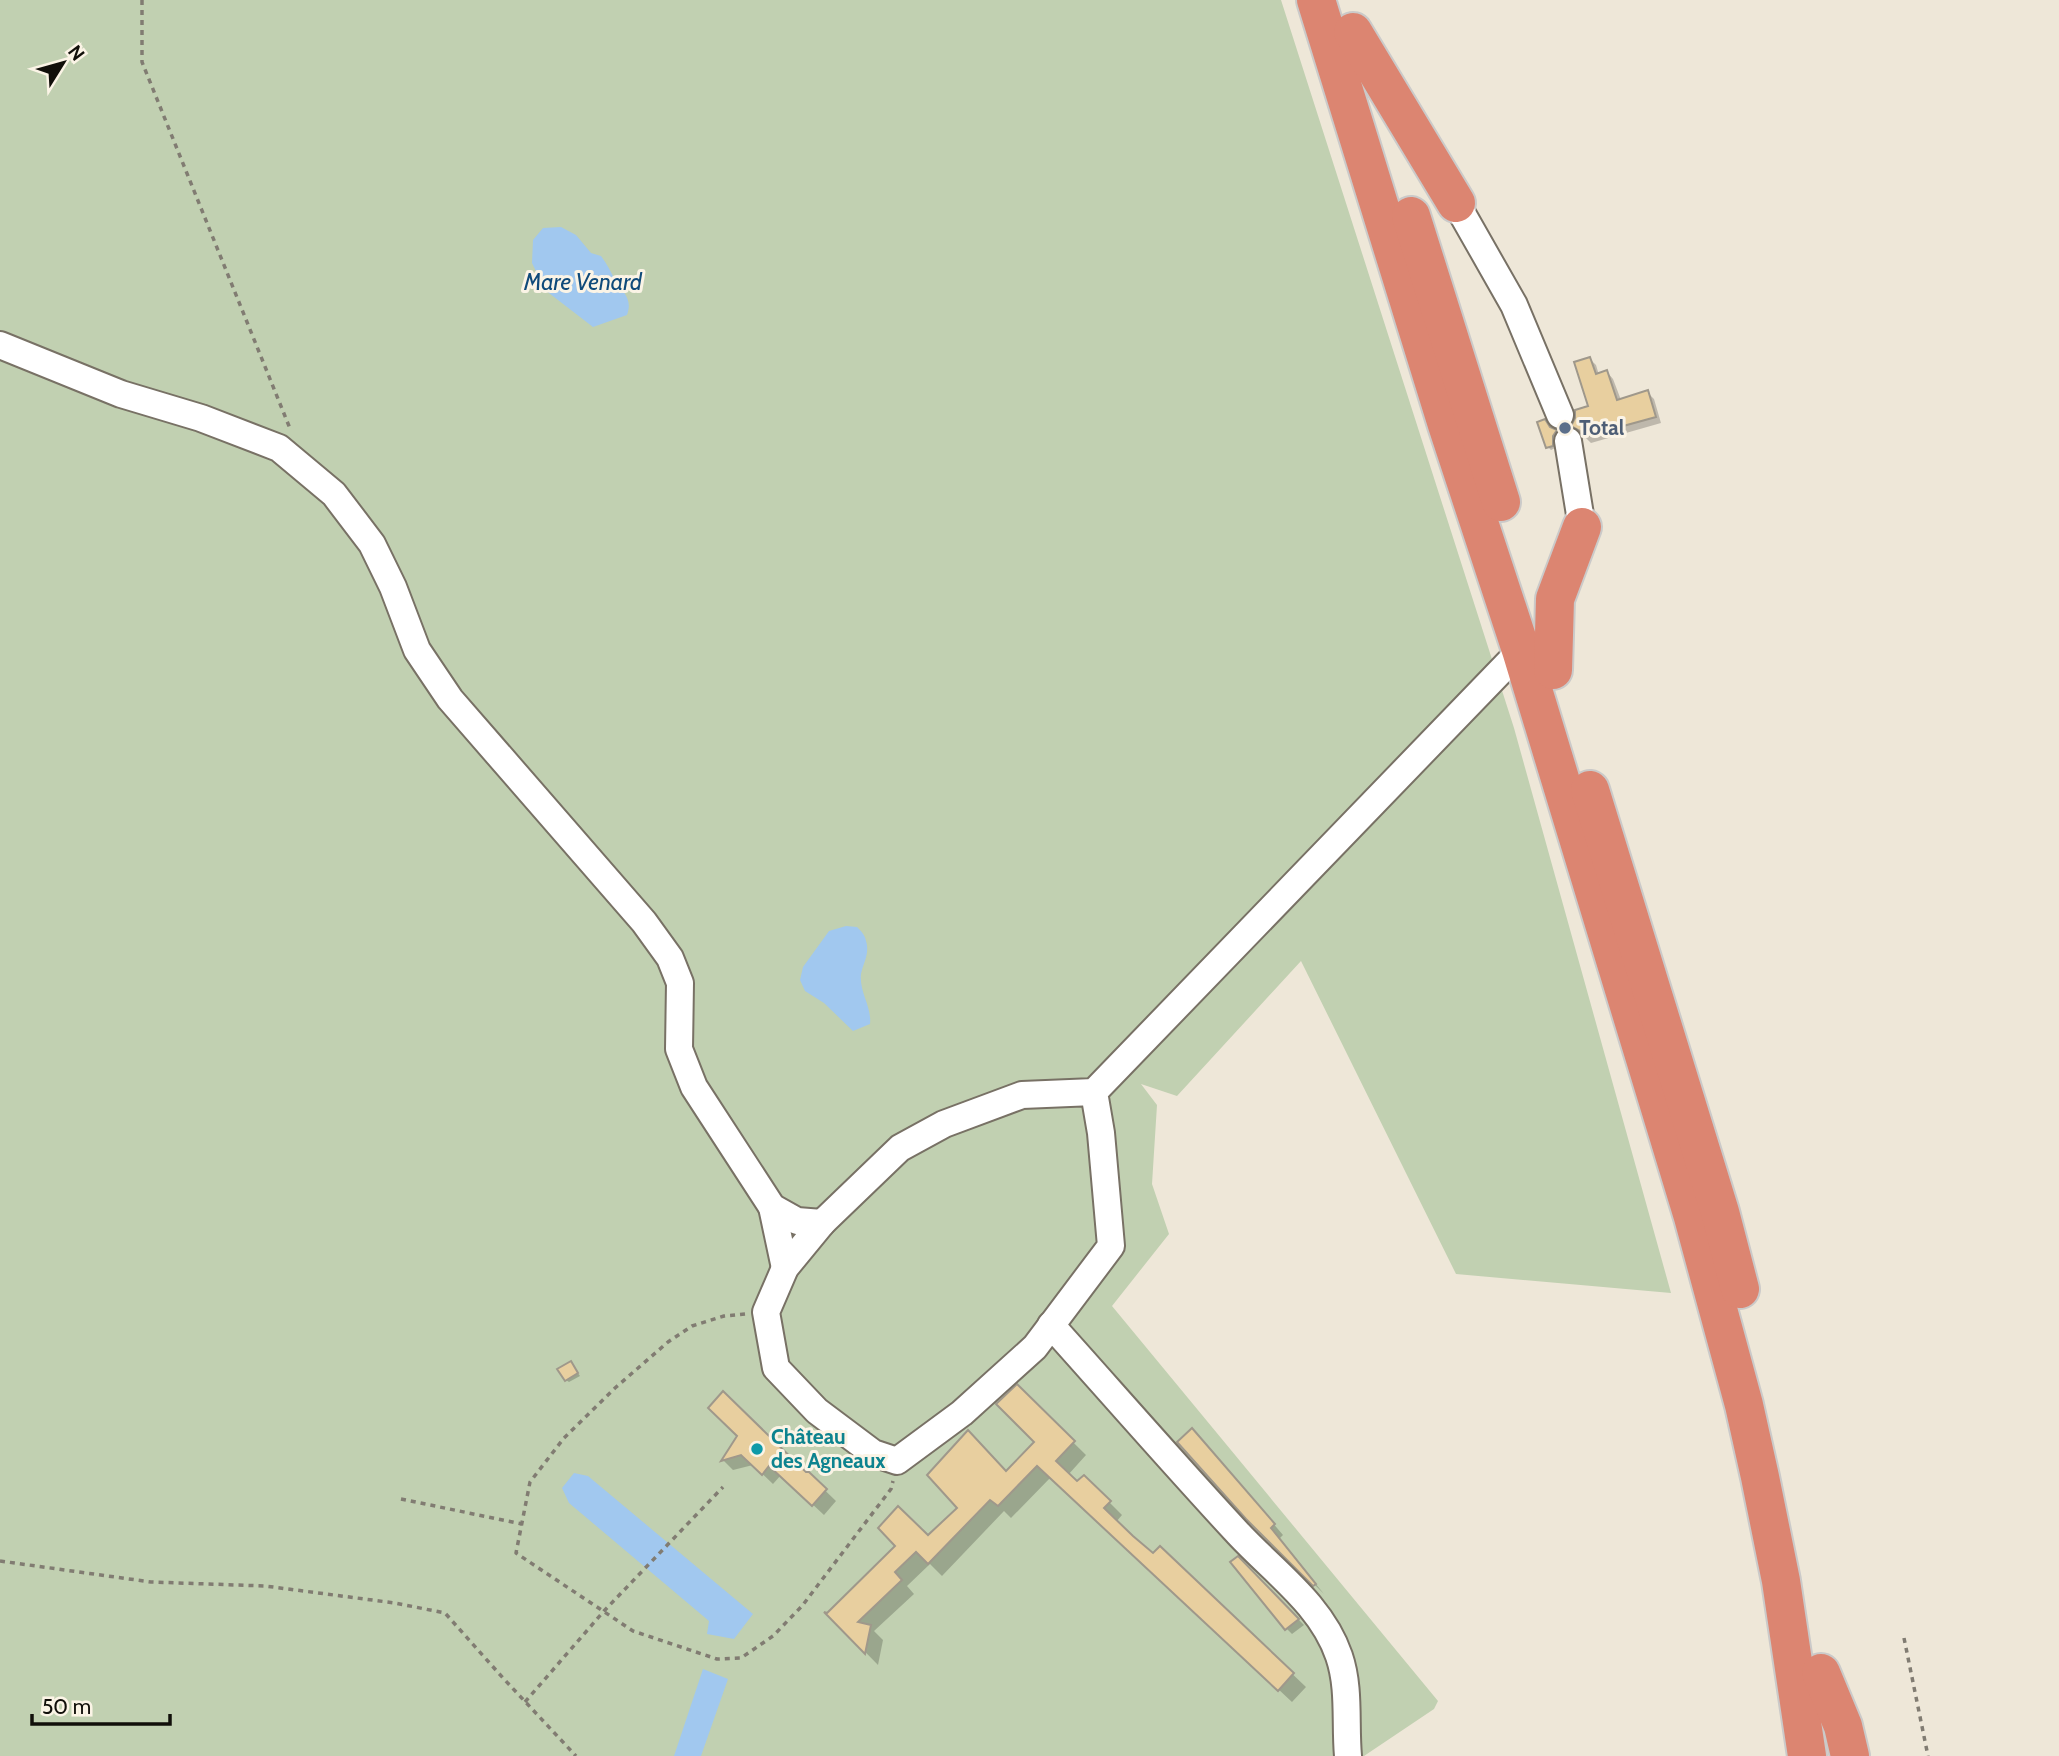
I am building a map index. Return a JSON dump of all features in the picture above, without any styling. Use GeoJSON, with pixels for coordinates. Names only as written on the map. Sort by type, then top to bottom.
{"type":"FeatureCollection","features":[{"type":"Feature","properties":{"kind":"highway"},"geometry":{"type":"LineString","coordinates":[[1316,0],[1447,425],[1521,650],[1693,1217],[1744,1405],[1781,1581],[1807,1756]]}},
{"type":"Feature","properties":{"kind":"highway"},"geometry":{"type":"LineString","coordinates":[[1349,16],[1456,203]]}},
{"type":"Feature","properties":{"kind":"highway"},"geometry":{"type":"LineString","coordinates":[[1349,16],[1720,1212],[1767,1390],[1805,1572],[1821,1673],[1830,1756]]}},
{"type":"Feature","properties":{"kind":"highway"},"geometry":{"type":"LineString","coordinates":[[1553,670],[1555,599],[1582,527]]}},
{"type":"Feature","properties":{"kind":"highway"},"geometry":{"type":"LineString","coordinates":[[1821,1673],[1843,1726],[1850,1756]]}},
{"type":"Feature","properties":{"kind":"street"},"geometry":{"type":"LineString","coordinates":[[1456,203],[1514,305],[1560,415]]}},
{"type":"Feature","properties":{"kind":"street"},"geometry":{"type":"LineString","coordinates":[[0,345],[121,394],[201,418],[279,448],[334,494],[372,544],[393,587],[417,650],[450,699],[644,922],[670,958],[680,983],[679,1049],[694,1087],[772,1207],[785,1268]]}},
{"type":"Feature","properties":{"kind":"street"},"geometry":{"type":"LineString","coordinates":[[1568,441],[1582,527]]}},
{"type":"Feature","properties":{"kind":"street"},"geometry":{"type":"LineString","coordinates":[[1094,1092],[1101,1133],[1111,1246],[1035,1347],[962,1413],[897,1461],[873,1453],[817,1411],[776,1368],[766,1312],[785,1268],[822,1223],[900,1148],[944,1124],[1022,1095],[1094,1092],[1521,650]]}},
{"type":"Feature","properties":{"kind":"street"},"geometry":{"type":"LineString","coordinates":[[772,1207],[797,1221],[822,1223]]}},
{"type":"Feature","properties":{"kind":"street"},"geometry":{"type":"LineString","coordinates":[[1051,1325],[1237,1533],[1286,1580],[1327,1628],[1340,1658],[1347,1700],[1348,1756]]}},
{"type":"Feature","properties":{"kind":"path"},"geometry":{"type":"LineString","coordinates":[[142,0],[142,62],[307,472]]}},
{"type":"Feature","properties":{"kind":"path"},"geometry":{"type":"LineString","coordinates":[[766,1312],[724,1315],[692,1326],[615,1388],[564,1438],[530,1482],[516,1553],[633,1631],[718,1659],[741,1658],[774,1636],[802,1606],[891,1489],[897,1461]]}},
{"type":"Feature","properties":{"kind":"path"},"geometry":{"type":"LineString","coordinates":[[525,1702],[604,1611],[723,1487]]}},
{"type":"Feature","properties":{"kind":"path"},"geometry":{"type":"LineString","coordinates":[[401,1499],[522,1524]]}},
{"type":"Feature","properties":{"kind":"path"},"geometry":{"type":"LineString","coordinates":[[0,1561],[150,1582],[265,1586],[395,1603],[446,1613],[576,1756]]}},
{"type":"Feature","properties":{"kind":"path"},"geometry":{"type":"LineString","coordinates":[[1904,1638],[1928,1756]]}},
{"type":"Feature","properties":{"kind":"green space"},"geometry":{"type":"Polygon","coordinates":[[[0,0],[1281,0],[1514,728],[1671,1293],[1456,1274],[1301,961],[1177,1096],[1141,1084],[1157,1105],[1152,1184],[1169,1234],[1112,1306],[1438,1701],[1434,1709],[1364,1756],[0,1756],[0,0]]]}},
{"type":"Feature","properties":{"kind":"water","name":"Mare Venard"},"geometry":{"type":"Polygon","coordinates":[[[561,227],[576,235],[591,253],[601,256],[626,296],[629,304],[627,315],[593,327],[545,290],[532,263],[533,240],[543,228],[561,227]]]}},
{"type":"Feature","properties":{"kind":"water"},"geometry":{"type":"Polygon","coordinates":[[[846,926],[857,927],[864,935],[867,946],[861,981],[870,1024],[853,1031],[824,1003],[805,991],[800,980],[803,967],[829,931],[846,926]]]}},
{"type":"Feature","properties":{"kind":"water"},"geometry":{"type":"Polygon","coordinates":[[[574,1473],[588,1476],[753,1614],[734,1639],[707,1634],[709,1621],[569,1503],[562,1488],[574,1473]]]}},
{"type":"Feature","properties":{"kind":"water"},"geometry":{"type":"Polygon","coordinates":[[[703,1669],[728,1679],[701,1756],[674,1756],[703,1669]]]}},
{"type":"Feature","properties":{"kind":"building"},"geometry":{"type":"Polygon","coordinates":[[[1590,357],[1596,374],[1607,370],[1617,400],[1648,390],[1656,417],[1583,437],[1580,431],[1571,426],[1575,410],[1588,406],[1574,362],[1590,357]]]}},
{"type":"Feature","properties":{"kind":"building"},"geometry":{"type":"Polygon","coordinates":[[[1545,419],[1550,427],[1557,430],[1553,436],[1553,446],[1546,448],[1537,422],[1545,419]]]}},
{"type":"Feature","properties":{"kind":"building"},"geometry":{"type":"Polygon","coordinates":[[[571,1361],[578,1373],[565,1381],[557,1369],[571,1361]]]}},
{"type":"Feature","properties":{"kind":"building"},"geometry":{"type":"Polygon","coordinates":[[[1017,1384],[1075,1441],[1056,1461],[1077,1481],[1084,1475],[1111,1501],[1104,1508],[1133,1536],[1153,1553],[1160,1546],[1294,1673],[1278,1691],[1037,1466],[998,1506],[990,1500],[928,1564],[916,1552],[895,1572],[902,1580],[858,1622],[871,1625],[865,1654],[824,1612],[827,1613],[895,1546],[878,1528],[898,1506],[928,1535],[957,1508],[927,1475],[968,1430],[1006,1471],[1034,1442],[996,1404],[1017,1384]]]}},
{"type":"Feature","properties":{"kind":"building","name":"Château des Agneaux"},"geometry":{"type":"Polygon","coordinates":[[[723,1391],[827,1489],[812,1506],[769,1466],[762,1475],[741,1455],[721,1461],[737,1436],[708,1408],[723,1391]]]}},
{"type":"Feature","properties":{"kind":"building"},"geometry":{"type":"Polygon","coordinates":[[[1192,1428],[1275,1524],[1271,1528],[1316,1584],[1313,1586],[1246,1519],[1177,1442],[1192,1428]]]}},
{"type":"Feature","properties":{"kind":"building"},"geometry":{"type":"Polygon","coordinates":[[[1238,1556],[1299,1619],[1285,1630],[1230,1562],[1238,1556]]]}},
{"type":"Feature","properties":{"kind":"place","name":"Total"},"geometry":{"type":"Point","coordinates":[1565,428]}},
{"type":"Feature","properties":{"kind":"place","name":"Château des Agneaux"},"geometry":{"type":"Point","coordinates":[757,1449]}}]}
